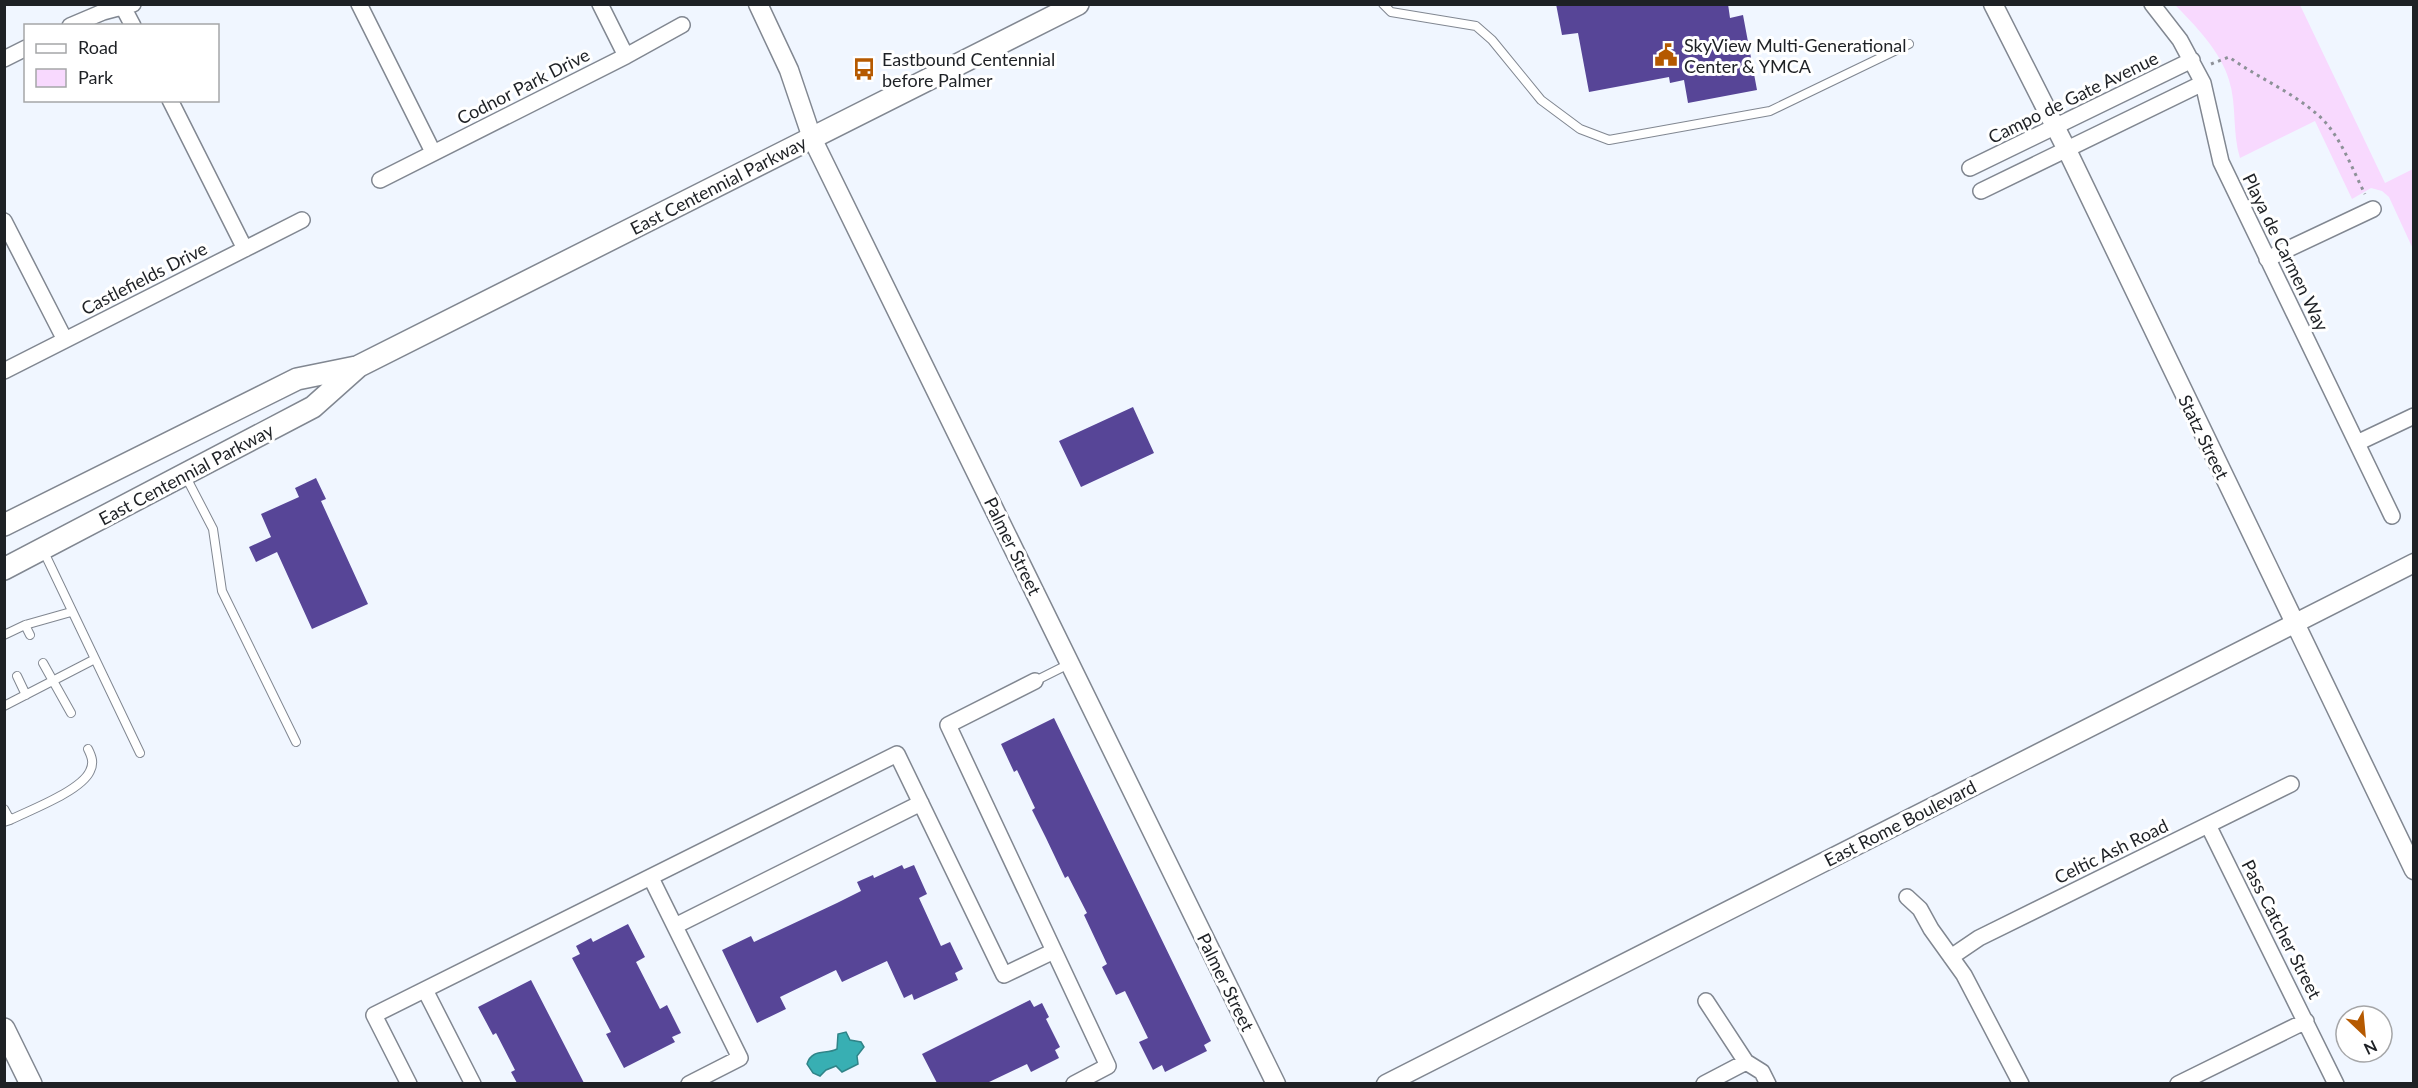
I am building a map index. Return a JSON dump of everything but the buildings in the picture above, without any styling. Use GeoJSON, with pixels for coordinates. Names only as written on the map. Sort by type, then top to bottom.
{"type":"FeatureCollection","features":[{"type":"Feature","properties":{"kind":"main road","name":"East Centennial Parkway"},"geometry":{"type":"LineString","coordinates":[[4,525],[297,380],[359,366],[1078,4]]}},
{"type":"Feature","properties":{"kind":"main road","name":"East Centennial Parkway"},"geometry":{"type":"LineString","coordinates":[[4,569],[313,407],[359,366]]}},
{"type":"Feature","properties":{"kind":"main road"},"geometry":{"type":"LineString","coordinates":[[4,1029],[31,1083]]}},
{"type":"Feature","properties":{"kind":"street"},"geometry":{"type":"LineString","coordinates":[[359,4],[433,152]]}},
{"type":"Feature","properties":{"kind":"street"},"geometry":{"type":"LineString","coordinates":[[600,4],[626,56]]}},
{"type":"Feature","properties":{"kind":"street","name":"Palmer Street"},"geometry":{"type":"LineString","coordinates":[[758,4],[789,70],[812,138],[1276,1083]]}},
{"type":"Feature","properties":{"kind":"street","name":"Statz Street"},"geometry":{"type":"LineString","coordinates":[[1993,4],[2067,150],[2414,870]]}},
{"type":"Feature","properties":{"kind":"street","name":"Playa de Carmen Way"},"geometry":{"type":"LineString","coordinates":[[2152,4],[2180,40],[2203,83],[2221,162],[2392,516]]}},
{"type":"Feature","properties":{"kind":"street"},"geometry":{"type":"LineString","coordinates":[[75,24],[103,12],[128,6],[132,24]]}},
{"type":"Feature","properties":{"kind":"street","name":"Codnor Park Drive"},"geometry":{"type":"LineString","coordinates":[[380,180],[626,56],[681,25]]}},
{"type":"Feature","properties":{"kind":"street"},"geometry":{"type":"LineString","coordinates":[[4,58],[24,49]]}},
{"type":"Feature","properties":{"kind":"street","name":"Campo de Gate Avenue"},"geometry":{"type":"LineString","coordinates":[[1970,168],[2192,60]]}},
{"type":"Feature","properties":{"kind":"street"},"geometry":{"type":"LineString","coordinates":[[1981,191],[2203,83]]}},
{"type":"Feature","properties":{"kind":"street"},"geometry":{"type":"LineString","coordinates":[[171,102],[244,249]]}},
{"type":"Feature","properties":{"kind":"street"},"geometry":{"type":"LineString","coordinates":[[2267,259],[2373,209]]}},
{"type":"Feature","properties":{"kind":"street"},"geometry":{"type":"LineString","coordinates":[[4,220],[65,340]]}},
{"type":"Feature","properties":{"kind":"street","name":"Castlefields Drive"},"geometry":{"type":"LineString","coordinates":[[4,371],[302,220]]}},
{"type":"Feature","properties":{"kind":"street"},"geometry":{"type":"LineString","coordinates":[[2357,443],[2414,416]]}},
{"type":"Feature","properties":{"kind":"street","name":"East Rome Boulevard"},"geometry":{"type":"LineString","coordinates":[[1386,1083],[2414,563]]}},
{"type":"Feature","properties":{"kind":"street"},"geometry":{"type":"LineString","coordinates":[[1035,681],[948,725],[1108,1066],[1074,1083]]}},
{"type":"Feature","properties":{"kind":"street"},"geometry":{"type":"LineString","coordinates":[[409,1083],[374,1015],[897,754],[1004,975],[1054,951]]}},
{"type":"Feature","properties":{"kind":"street","name":"Celtic Ash Road"},"geometry":{"type":"LineString","coordinates":[[1951,957],[1979,938],[2291,784]]}},
{"type":"Feature","properties":{"kind":"street"},"geometry":{"type":"LineString","coordinates":[[675,926],[921,803]]}},
{"type":"Feature","properties":{"kind":"street","name":"Pass Catcher Street"},"geometry":{"type":"LineString","coordinates":[[2208,825],[2337,1083]]}},
{"type":"Feature","properties":{"kind":"street"},"geometry":{"type":"LineString","coordinates":[[651,878],[740,1058],[689,1083]]}},
{"type":"Feature","properties":{"kind":"street"},"geometry":{"type":"LineString","coordinates":[[1907,897],[1920,909],[1931,929],[1969,983],[2021,1083]]}},
{"type":"Feature","properties":{"kind":"street"},"geometry":{"type":"LineString","coordinates":[[424,990],[473,1083]]}},
{"type":"Feature","properties":{"kind":"street"},"geometry":{"type":"LineString","coordinates":[[1706,1000],[1746,1062],[1762,1072],[1768,1083]]}},
{"type":"Feature","properties":{"kind":"street"},"geometry":{"type":"LineString","coordinates":[[2178,1083],[2306,1020]]}},
{"type":"Feature","properties":{"kind":"street"},"geometry":{"type":"LineString","coordinates":[[1704,1083],[1746,1062]]}},
{"type":"Feature","properties":{"kind":"lane"},"geometry":{"type":"LineString","coordinates":[[1383,4],[1391,12],[1476,26],[1492,40],[1542,100],[1580,129],[1609,140],[1770,111],[1909,44]]}},
{"type":"Feature","properties":{"kind":"lane"},"geometry":{"type":"LineString","coordinates":[[185,475],[213,529],[222,591],[296,742]]}},
{"type":"Feature","properties":{"kind":"lane"},"geometry":{"type":"LineString","coordinates":[[43,550],[140,753]]}},
{"type":"Feature","properties":{"kind":"lane"},"geometry":{"type":"LineString","coordinates":[[4,635],[25,625],[71,612]]}},
{"type":"Feature","properties":{"kind":"lane"},"geometry":{"type":"LineString","coordinates":[[25,625],[30,635]]}},
{"type":"Feature","properties":{"kind":"lane"},"geometry":{"type":"LineString","coordinates":[[4,706],[95,659]]}},
{"type":"Feature","properties":{"kind":"lane"},"geometry":{"type":"LineString","coordinates":[[43,663],[71,713]]}},
{"type":"Feature","properties":{"kind":"lane"},"geometry":{"type":"LineString","coordinates":[[1035,681],[1070,664]]}},
{"type":"Feature","properties":{"kind":"lane"},"geometry":{"type":"LineString","coordinates":[[17,676],[26,695]]}},
{"type":"Feature","properties":{"kind":"lane"},"geometry":{"type":"LineString","coordinates":[[4,808],[7,821],[72,789],[87,778],[92,769],[93,759],[88,749]]}},
{"type":"Feature","properties":{"kind":"path"},"geometry":{"type":"LineString","coordinates":[[2203,83],[2206,66],[2229,57],[2253,74],[2286,91],[2320,116],[2345,153],[2373,209]]}},
{"type":"Feature","properties":{"kind":"green space"},"geometry":{"type":"Polygon","coordinates":[[[2175,5],[2300,5],[2385,183],[2413,169],[2413,249],[2389,197],[2382,191],[2371,188],[2352,199],[2315,121],[2240,158],[2231,89],[2225,70],[2206,40],[2175,5]]]}},
{"type":"Feature","properties":{"kind":"water"},"geometry":{"type":"Polygon","coordinates":[[[846,1032],[850,1040],[861,1042],[864,1047],[857,1056],[858,1064],[842,1072],[836,1066],[826,1070],[820,1076],[813,1073],[807,1064],[809,1059],[816,1054],[837,1049],[838,1034],[846,1032]]]}},
{"type":"Feature","properties":{"kind":"place","name":"SkyView Multi-Generational Center & YMCA"},"geometry":{"type":"Point","coordinates":[1666,55]}},
{"type":"Feature","properties":{"kind":"place","name":"Eastbound Centennial before Palmer"},"geometry":{"type":"Point","coordinates":[864,69]}}]}
